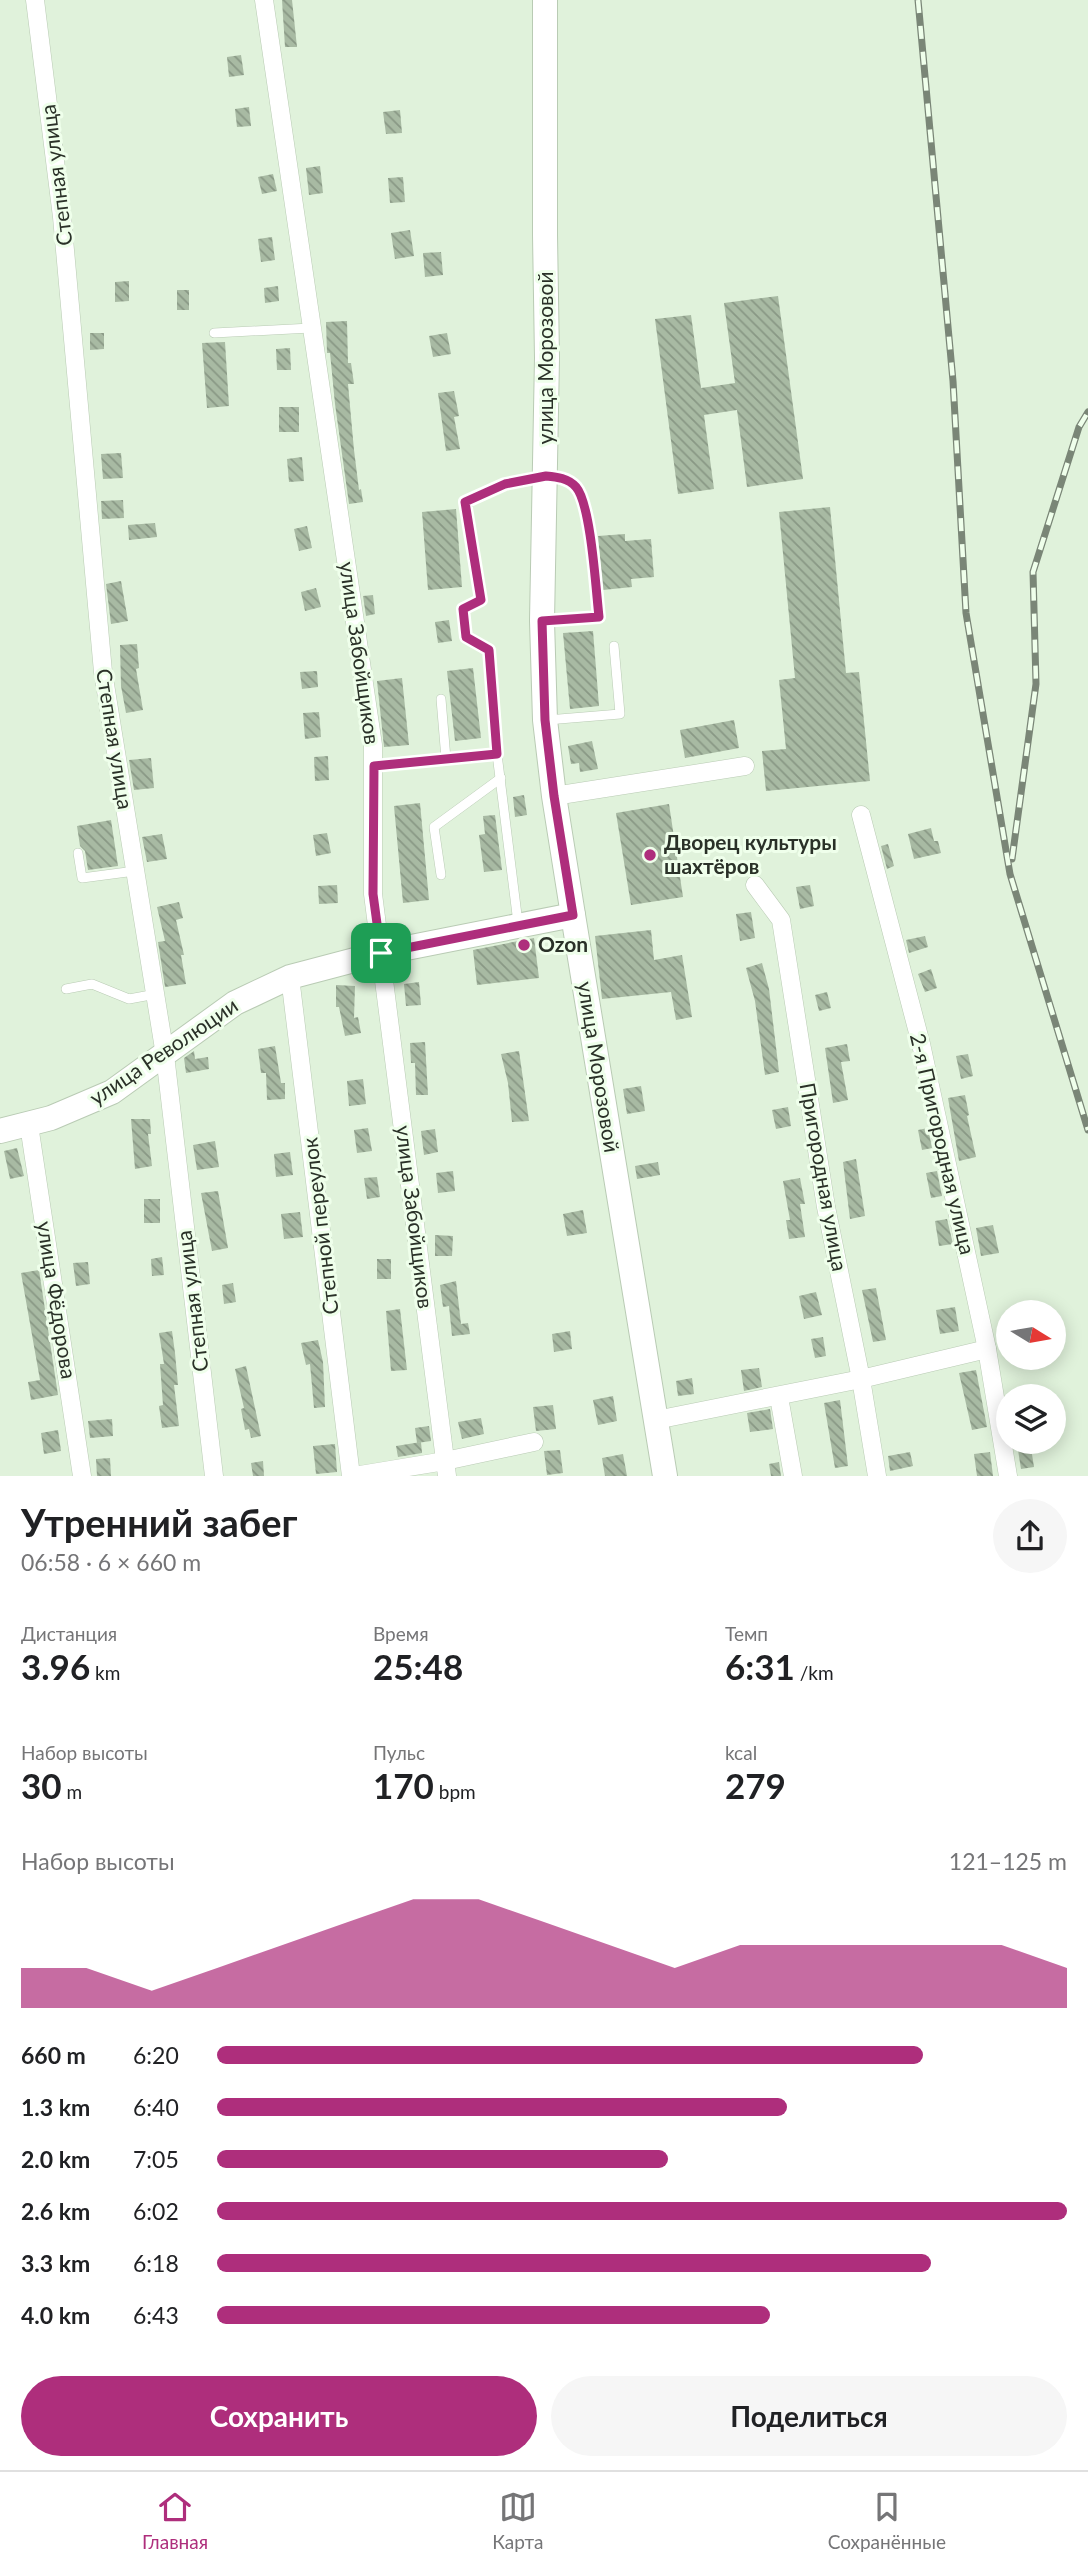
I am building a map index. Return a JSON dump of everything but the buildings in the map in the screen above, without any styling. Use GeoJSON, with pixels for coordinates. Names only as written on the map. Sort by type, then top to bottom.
{"type":"FeatureCollection","features":[{"type":"Feature","properties":{"kind":"main road","name":"улица Морозовой"},"geometry":{"type":"LineString","coordinates":[[545,0],[546,476],[542,621],[545,720],[554,796],[665,1476]]}},
{"type":"Feature","properties":{"kind":"main road","name":"улица Революции"},"geometry":{"type":"LineString","coordinates":[[0,1131],[29,1125],[82,1107],[112,1092],[235,1003],[290,977],[381,953],[573,915]]}},
{"type":"Feature","properties":{"kind":"street","name":"Степная улица"},"geometry":{"type":"LineString","coordinates":[[35,0],[62,217],[103,672],[165,1055],[214,1476]]}},
{"type":"Feature","properties":{"kind":"street","name":"улица Забойщиков"},"geometry":{"type":"LineString","coordinates":[[264,0],[369,718],[374,766],[373,894],[446,1469]]}},
{"type":"Feature","properties":{"kind":"street"},"geometry":{"type":"LineString","coordinates":[[554,796],[746,766]]}},
{"type":"Feature","properties":{"kind":"street","name":"2-я Пригородная улица"},"geometry":{"type":"LineString","coordinates":[[861,815],[921,1044],[987,1349],[1008,1476]]}},
{"type":"Feature","properties":{"kind":"street","name":"Пригородная улица"},"geometry":{"type":"LineString","coordinates":[[755,885],[781,920],[826,1208],[861,1380],[877,1476]]}},
{"type":"Feature","properties":{"kind":"street","name":"Степной переулок"},"geometry":{"type":"LineString","coordinates":[[290,977],[352,1476]]}},
{"type":"Feature","properties":{"kind":"street","name":"улица Фёдорова"},"geometry":{"type":"LineString","coordinates":[[29,1125],[82,1476]]}},
{"type":"Feature","properties":{"kind":"street"},"geometry":{"type":"LineString","coordinates":[[656,1420],[861,1380],[987,1349]]}},
{"type":"Feature","properties":{"kind":"street"},"geometry":{"type":"LineString","coordinates":[[779,1397],[793,1476]]}},
{"type":"Feature","properties":{"kind":"street"},"geometry":{"type":"LineString","coordinates":[[352,1476],[446,1469],[534,1442]]}},
{"type":"Feature","properties":{"kind":"lane"},"geometry":{"type":"LineString","coordinates":[[214,333],[311,328]]}},
{"type":"Feature","properties":{"kind":"lane"},"geometry":{"type":"LineString","coordinates":[[518,925],[497,754],[489,650],[466,637],[463,609],[481,600],[465,502],[505,484],[546,476],[565,478],[578,488],[588,523],[599,617],[542,621]]}},
{"type":"Feature","properties":{"kind":"lane"},"geometry":{"type":"LineString","coordinates":[[545,720],[620,714],[614,646]]}},
{"type":"Feature","properties":{"kind":"lane"},"geometry":{"type":"LineString","coordinates":[[441,699],[446,759]]}},
{"type":"Feature","properties":{"kind":"lane"},"geometry":{"type":"LineString","coordinates":[[374,766],[497,754]]}},
{"type":"Feature","properties":{"kind":"lane"},"geometry":{"type":"LineString","coordinates":[[441,875],[434,827],[501,778]]}},
{"type":"Feature","properties":{"kind":"lane"},"geometry":{"type":"LineString","coordinates":[[78,853],[82,878],[135,871]]}},
{"type":"Feature","properties":{"kind":"lane"},"geometry":{"type":"LineString","coordinates":[[66,989],[92,984],[129,999],[156,994]]}},
{"type":"Feature","properties":{"kind":"railway"},"geometry":{"type":"LineString","coordinates":[[918,0],[953,381],[966,613],[1010,874],[1088,1130]]}},
{"type":"Feature","properties":{"kind":"railway"},"geometry":{"type":"LineString","coordinates":[[1012,859],[1036,684],[1033,572],[1079,427],[1088,412]]}},
{"type":"Feature","properties":{"kind":"place","name":"Дворец культуры шахтёров"},"geometry":{"type":"Point","coordinates":[650,855]}},
{"type":"Feature","properties":{"kind":"place","name":"Ozon"},"geometry":{"type":"Point","coordinates":[524,945]}},
{"type":"Feature","properties":{"kind":"route"},"geometry":{"type":"LineString","coordinates":[[546,476],[565,478],[578,488],[588,523],[599,617],[542,621],[545,720],[573,915],[381,953],[373,894],[374,766],[497,754],[489,650],[466,637],[463,609],[481,600],[465,502],[505,484],[546,476]]}}]}
